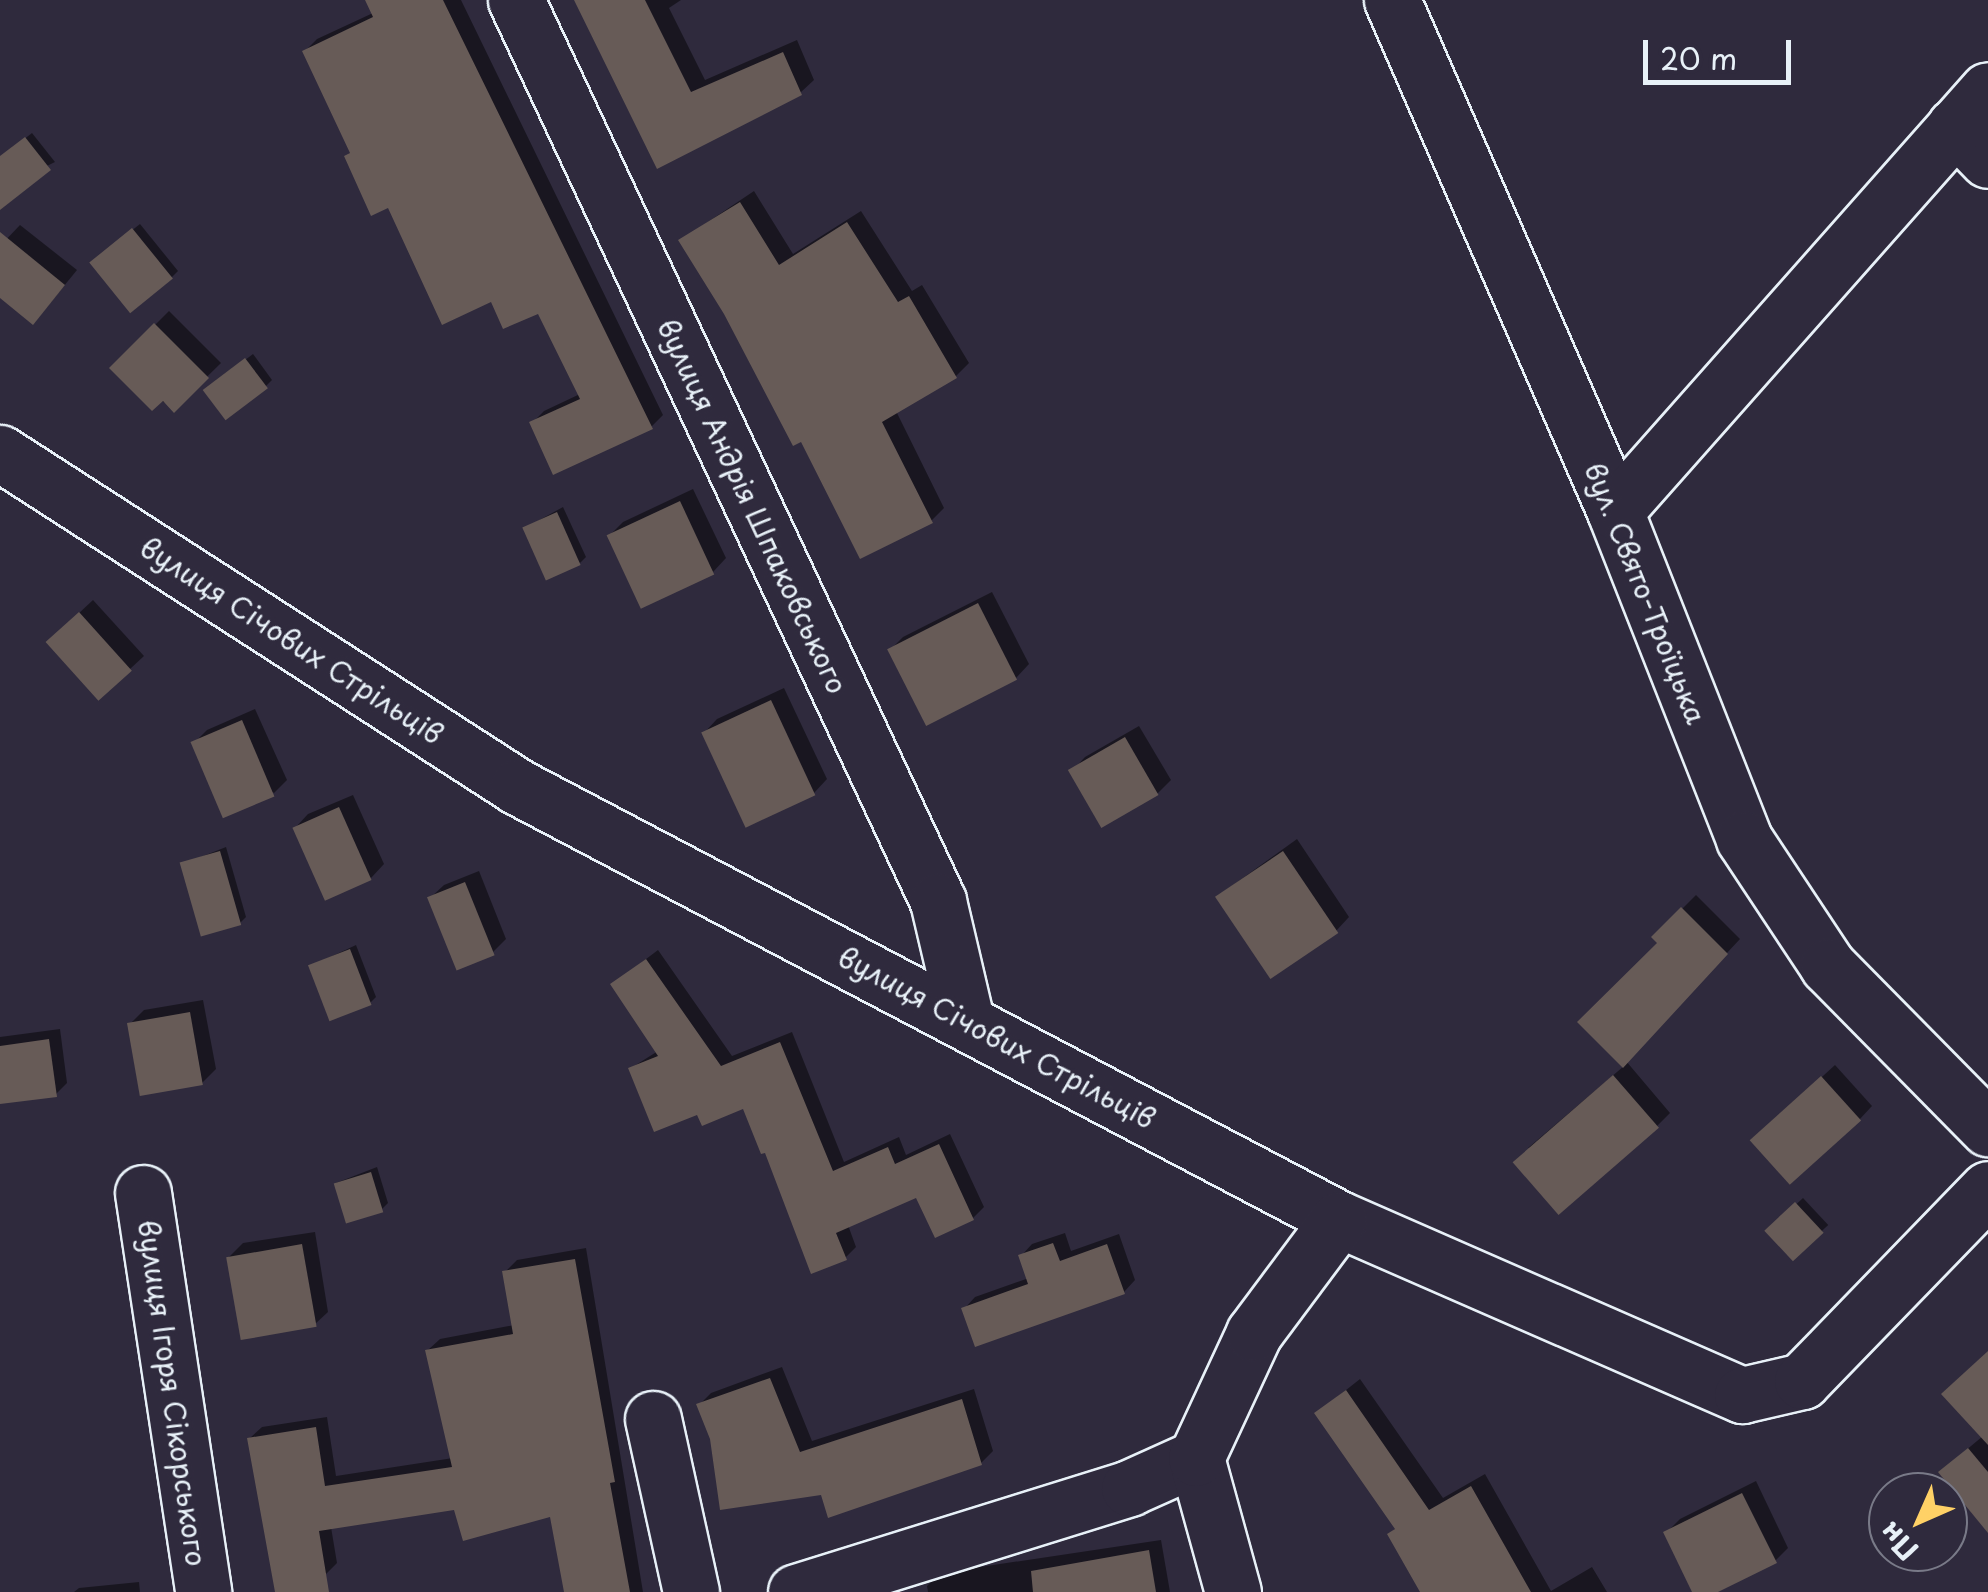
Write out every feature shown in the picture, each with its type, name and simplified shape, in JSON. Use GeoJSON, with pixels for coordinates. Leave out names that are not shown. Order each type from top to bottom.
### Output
{"type":"FeatureCollection","features":[{"type":"Feature","properties":{"kind":"street","name":"вулиця Андрія Шпаковського"},"geometry":{"type":"LineString","coordinates":[[516,0],[938,901],[966,1020]]}},
{"type":"Feature","properties":{"kind":"street","name":"вул. Свято-Троїцька"},"geometry":{"type":"LineString","coordinates":[[1392,0],[1615,511],[1744,839],[1828,966],[1988,1128]]}},
{"type":"Feature","properties":{"kind":"street"},"geometry":{"type":"LineString","coordinates":[[1615,511],[1977,125]]}},
{"type":"Feature","properties":{"kind":"street","name":"вулиця Січових Стрільців"},"geometry":{"type":"LineString","coordinates":[[0,454],[518,786],[1339,1219],[1742,1395],[1802,1381],[1988,1189]]}},
{"type":"Feature","properties":{"kind":"street","name":"вулиця Ігоря Сікорського"},"geometry":{"type":"LineString","coordinates":[[143,1193],[202,1592]]}},
{"type":"Feature","properties":{"kind":"street"},"geometry":{"type":"LineString","coordinates":[[1233,1592],[1196,1458],[1254,1333],[1339,1219]]}},
{"type":"Feature","properties":{"kind":"street"},"geometry":{"type":"LineString","coordinates":[[653,1419],[691,1592]]}},
{"type":"Feature","properties":{"kind":"street"},"geometry":{"type":"LineString","coordinates":[[796,1592],[1129,1488],[1196,1458]]}},
{"type":"Feature","properties":{"kind":"building"},"geometry":{"type":"Polygon","coordinates":[[[365,0],[443,0],[653,429],[553,475],[529,422],[580,399],[538,314],[503,329],[491,302],[442,325],[388,208],[371,216],[344,156],[350,153],[302,51],[373,17],[365,0]]]}},
{"type":"Feature","properties":{"kind":"building"},"geometry":{"type":"Polygon","coordinates":[[[574,0],[645,0],[691,92],[783,52],[802,95],[657,169],[574,0]]]}},
{"type":"Feature","properties":{"kind":"building"},"geometry":{"type":"Polygon","coordinates":[[[25,137],[51,170],[0,210],[0,156],[25,137]]]}},
{"type":"Feature","properties":{"kind":"building"},"geometry":{"type":"Polygon","coordinates":[[[740,202],[779,265],[847,222],[898,302],[909,296],[957,378],[882,422],[933,523],[860,559],[801,442],[793,446],[724,314],[678,240],[740,202]]]}},
{"type":"Feature","properties":{"kind":"building"},"geometry":{"type":"Polygon","coordinates":[[[132,228],[173,279],[130,313],[89,263],[132,228]]]}},
{"type":"Feature","properties":{"kind":"building"},"geometry":{"type":"Polygon","coordinates":[[[0,232],[65,285],[33,325],[0,298],[0,232]]]}},
{"type":"Feature","properties":{"kind":"building"},"geometry":{"type":"Polygon","coordinates":[[[154,323],[209,378],[174,413],[163,401],[152,411],[109,368],[154,323]]]}},
{"type":"Feature","properties":{"kind":"building"},"geometry":{"type":"Polygon","coordinates":[[[245,358],[268,388],[226,420],[203,390],[245,358]]]}},
{"type":"Feature","properties":{"kind":"building"},"geometry":{"type":"Polygon","coordinates":[[[680,501],[714,574],[641,609],[607,535],[680,501]]]}},
{"type":"Feature","properties":{"kind":"building"},"geometry":{"type":"Polygon","coordinates":[[[557,512],[581,565],[546,580],[522,527],[557,512]]]}},
{"type":"Feature","properties":{"kind":"building"},"geometry":{"type":"Polygon","coordinates":[[[978,603],[1017,680],[926,726],[887,649],[978,603]]]}},
{"type":"Feature","properties":{"kind":"building"},"geometry":{"type":"Polygon","coordinates":[[[79,612],[132,671],[98,701],[46,642],[79,612]]]}},
{"type":"Feature","properties":{"kind":"building"},"geometry":{"type":"Polygon","coordinates":[[[771,700],[815,795],[746,828],[701,733],[771,700]]]}},
{"type":"Feature","properties":{"kind":"building"},"geometry":{"type":"Polygon","coordinates":[[[242,720],[274,796],[223,818],[190,742],[242,720]]]}},
{"type":"Feature","properties":{"kind":"building"},"geometry":{"type":"Polygon","coordinates":[[[1125,737],[1158,795],[1101,828],[1068,770],[1125,737]]]}},
{"type":"Feature","properties":{"kind":"building"},"geometry":{"type":"Polygon","coordinates":[[[339,807],[372,880],[325,901],[292,828],[339,807]]]}},
{"type":"Feature","properties":{"kind":"building"},"geometry":{"type":"Polygon","coordinates":[[[220,851],[241,925],[201,937],[180,863],[220,851]]]}},
{"type":"Feature","properties":{"kind":"building"},"geometry":{"type":"Polygon","coordinates":[[[1283,851],[1338,933],[1270,979],[1215,897],[1283,851]]]}},
{"type":"Feature","properties":{"kind":"building"},"geometry":{"type":"Polygon","coordinates":[[[465,882],[495,955],[457,971],[427,897],[465,882]]]}},
{"type":"Feature","properties":{"kind":"building"},"geometry":{"type":"Polygon","coordinates":[[[1681,907],[1728,954],[1623,1068],[1577,1022],[1657,943],[1651,937],[1681,907]]]}},
{"type":"Feature","properties":{"kind":"building"},"geometry":{"type":"Polygon","coordinates":[[[350,949],[372,1005],[329,1021],[308,965],[350,949]]]}},
{"type":"Feature","properties":{"kind":"building"},"geometry":{"type":"Polygon","coordinates":[[[646,959],[721,1066],[780,1042],[833,1171],[888,1147],[895,1164],[939,1144],[974,1220],[935,1238],[916,1198],[836,1233],[847,1260],[811,1274],[765,1153],[761,1154],[743,1109],[702,1126],[697,1115],[654,1132],[628,1068],[658,1056],[610,984],[646,959]]]}},
{"type":"Feature","properties":{"kind":"building"},"geometry":{"type":"Polygon","coordinates":[[[190,1012],[203,1085],[140,1096],[127,1023],[190,1012]]]}},
{"type":"Feature","properties":{"kind":"building"},"geometry":{"type":"Polygon","coordinates":[[[49,1039],[57,1097],[0,1104],[0,1046],[49,1039]]]}},
{"type":"Feature","properties":{"kind":"building"},"geometry":{"type":"Polygon","coordinates":[[[1613,1075],[1659,1128],[1559,1215],[1513,1162],[1613,1075]]]}},
{"type":"Feature","properties":{"kind":"building"},"geometry":{"type":"Polygon","coordinates":[[[1821,1076],[1861,1121],[1790,1185],[1750,1140],[1821,1076]]]}},
{"type":"Feature","properties":{"kind":"building"},"geometry":{"type":"Polygon","coordinates":[[[371,1172],[383,1212],[346,1224],[334,1183],[371,1172]]]}},
{"type":"Feature","properties":{"kind":"building"},"geometry":{"type":"Polygon","coordinates":[[[1795,1202],[1824,1233],[1793,1261],[1764,1231],[1795,1202]]]}},
{"type":"Feature","properties":{"kind":"building"},"geometry":{"type":"Polygon","coordinates":[[[1053,1243],[1060,1261],[1107,1244],[1125,1294],[975,1347],[961,1308],[1028,1284],[1018,1255],[1053,1243]]]}},
{"type":"Feature","properties":{"kind":"building"},"geometry":{"type":"Polygon","coordinates":[[[302,1244],[317,1327],[241,1340],[226,1257],[302,1244]]]}},
{"type":"Feature","properties":{"kind":"building"},"geometry":{"type":"Polygon","coordinates":[[[575,1259],[615,1482],[610,1483],[630,1592],[564,1592],[550,1517],[463,1541],[454,1510],[319,1531],[329,1592],[275,1592],[247,1438],[316,1427],[325,1486],[452,1467],[425,1350],[513,1334],[502,1271],[575,1259]]]}},
{"type":"Feature","properties":{"kind":"building"},"geometry":{"type":"Polygon","coordinates":[[[1988,1351],[1988,1445],[1941,1394],[1988,1351]]]}},
{"type":"Feature","properties":{"kind":"building"},"geometry":{"type":"Polygon","coordinates":[[[770,1378],[800,1452],[962,1399],[982,1465],[828,1518],[821,1495],[720,1510],[710,1439],[696,1404],[770,1378]]]}},
{"type":"Feature","properties":{"kind":"building"},"geometry":{"type":"Polygon","coordinates":[[[1346,1390],[1429,1510],[1471,1486],[1531,1592],[1420,1592],[1387,1534],[1395,1529],[1314,1413],[1346,1390]]]}},
{"type":"Feature","properties":{"kind":"building"},"geometry":{"type":"Polygon","coordinates":[[[1968,1448],[1988,1472],[1988,1533],[1968,1509],[1968,1472],[1938,1472],[1968,1448]]]}},
{"type":"Feature","properties":{"kind":"building"},"geometry":{"type":"Polygon","coordinates":[[[1742,1493],[1777,1563],[1718,1592],[1692,1592],[1663,1532],[1742,1493]]]}},
{"type":"Feature","properties":{"kind":"building"},"geometry":{"type":"Polygon","coordinates":[[[1149,1550],[1156,1592],[1033,1592],[1031,1571],[1149,1550]]]}}]}
